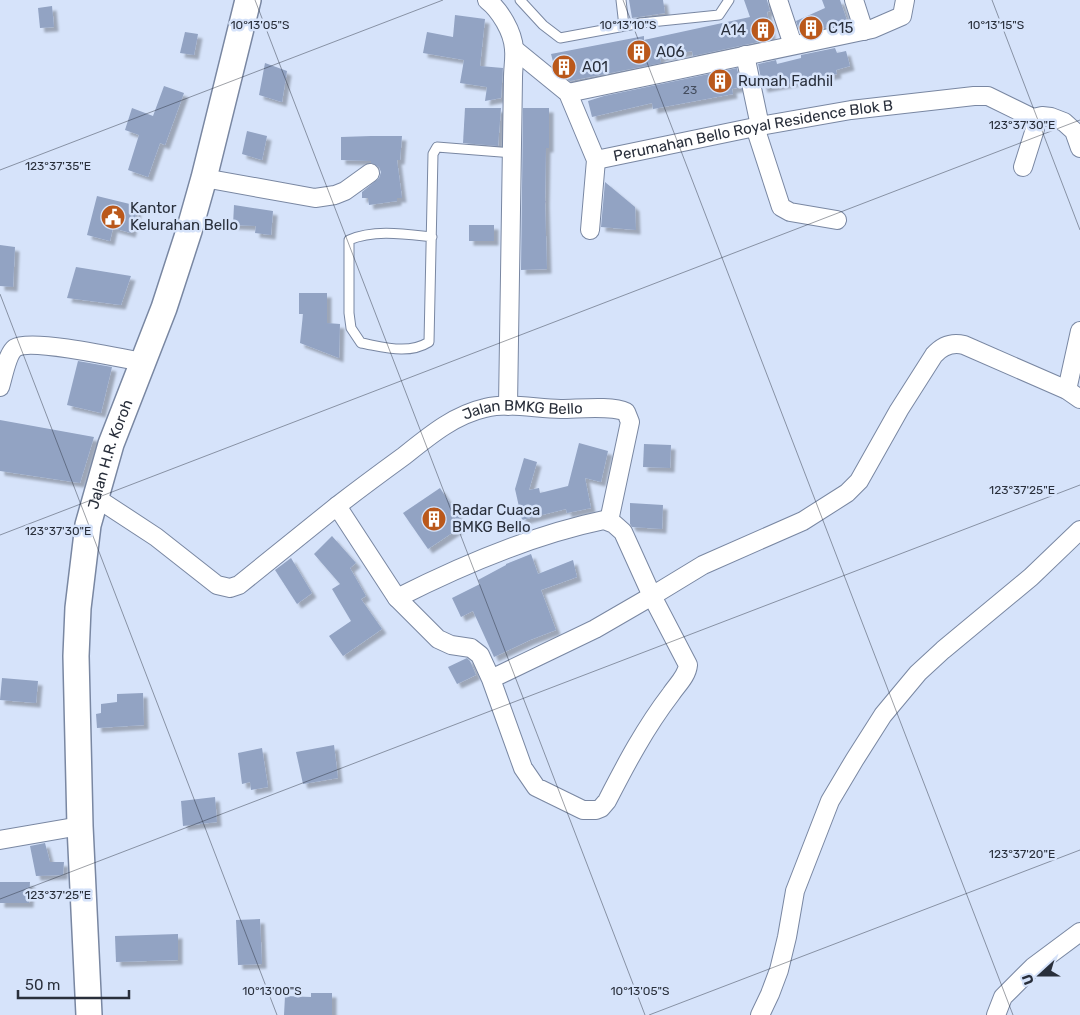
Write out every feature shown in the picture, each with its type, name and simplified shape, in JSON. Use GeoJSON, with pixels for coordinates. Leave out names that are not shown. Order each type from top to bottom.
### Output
{"type":"FeatureCollection","features":[{"type":"Feature","properties":{"kind":"main road","name":"Jalan H.R. Koroh"},"geometry":{"type":"LineString","coordinates":[[90,1015],[80,826],[76,656],[78,608],[88,525],[111,444],[164,308],[189,232],[248,0]]}},
{"type":"Feature","properties":{"kind":"street"},"geometry":{"type":"LineString","coordinates":[[778,0],[793,46]]}},
{"type":"Feature","properties":{"kind":"street"},"geometry":{"type":"LineString","coordinates":[[854,0],[864,31]]}},
{"type":"Feature","properties":{"kind":"street"},"geometry":{"type":"LineString","coordinates":[[568,93],[864,31],[902,16],[905,0]]}},
{"type":"Feature","properties":{"kind":"street"},"geometry":{"type":"LineString","coordinates":[[490,1],[507,26],[514,49],[508,406]]}},
{"type":"Feature","properties":{"kind":"street"},"geometry":{"type":"LineString","coordinates":[[514,49],[568,93],[596,160],[590,230]]}},
{"type":"Feature","properties":{"kind":"street"},"geometry":{"type":"LineString","coordinates":[[745,55],[757,126],[781,207],[790,212],[837,220]]}},
{"type":"Feature","properties":{"kind":"street","name":"Perumahan Bello Royal Residence Blok B"},"geometry":{"type":"LineString","coordinates":[[596,160],[757,126],[910,102],[988,96],[1033,118]]}},
{"type":"Feature","properties":{"kind":"street"},"geometry":{"type":"LineString","coordinates":[[1023,167],[1035,129],[1033,118],[1051,117],[1064,122],[1074,131],[1080,148]]}},
{"type":"Feature","properties":{"kind":"street"},"geometry":{"type":"LineString","coordinates":[[204,178],[314,198],[335,195],[345,191],[370,173]]}},
{"type":"Feature","properties":{"kind":"street"},"geometry":{"type":"LineString","coordinates":[[490,679],[595,629],[703,565],[802,521],[847,493],[859,481],[899,410],[934,355],[943,347],[958,344],[964,345],[1073,394],[1080,331]]}},
{"type":"Feature","properties":{"kind":"street"},"geometry":{"type":"LineString","coordinates":[[0,387],[5,357],[17,347],[34,345],[70,349],[142,362]]}},
{"type":"Feature","properties":{"kind":"street","name":"Jalan BMKG Bello"},"geometry":{"type":"LineString","coordinates":[[95,497],[156,537],[217,585],[230,588],[239,585],[337,506],[458,416],[487,407],[508,406],[556,409],[610,409],[626,412],[630,422],[609,521]]}},
{"type":"Feature","properties":{"kind":"street"},"geometry":{"type":"LineString","coordinates":[[337,506],[397,598],[438,639],[451,645],[471,648],[480,655],[523,768],[531,782],[541,790],[583,810],[596,810],[607,801],[634,748],[688,668],[685,656],[652,596],[623,532],[609,521],[595,522],[536,538],[464,567],[397,598]]}},
{"type":"Feature","properties":{"kind":"street"},"geometry":{"type":"LineString","coordinates":[[760,1015],[779,970],[795,891],[830,802],[855,758],[883,715],[903,689],[936,656],[1031,577],[1080,530]]}},
{"type":"Feature","properties":{"kind":"street"},"geometry":{"type":"LineString","coordinates":[[0,840],[80,826]]}},
{"type":"Feature","properties":{"kind":"street"},"geometry":{"type":"LineString","coordinates":[[996,1015],[1003,997],[1033,967],[1080,932]]}},
{"type":"Feature","properties":{"kind":"lane"},"geometry":{"type":"LineString","coordinates":[[520,0],[544,26],[560,38],[641,23],[719,15],[730,0]]}},
{"type":"Feature","properties":{"kind":"lane"},"geometry":{"type":"LineString","coordinates":[[621,0],[624,26]]}},
{"type":"Feature","properties":{"kind":"lane"},"geometry":{"type":"LineString","coordinates":[[432,237],[397,233],[359,236],[349,240],[349,312],[352,328],[361,343],[404,350],[420,348],[429,342],[432,237],[433,154],[437,147],[512,153]]}},
{"type":"Feature","properties":{"kind":"building"},"geometry":{"type":"Polygon","coordinates":[[[629,0],[663,0],[665,13],[632,18],[629,0]]]}},
{"type":"Feature","properties":{"kind":"building"},"geometry":{"type":"Polygon","coordinates":[[[744,0],[767,0],[770,11],[767,12],[772,39],[693,56],[692,51],[660,57],[661,63],[570,81],[555,69],[551,54],[644,36],[644,40],[750,17],[744,0]]]}},
{"type":"Feature","properties":{"kind":"building"},"geometry":{"type":"Polygon","coordinates":[[[822,0],[840,0],[848,23],[800,33],[796,21],[825,8],[822,0]]]}},
{"type":"Feature","properties":{"kind":"building"},"geometry":{"type":"Polygon","coordinates":[[[52,6],[54,27],[40,28],[38,8],[52,6]]]}},
{"type":"Feature","properties":{"kind":"building"},"geometry":{"type":"Polygon","coordinates":[[[455,15],[485,19],[480,66],[503,68],[501,98],[485,101],[487,87],[460,83],[464,60],[423,53],[427,32],[453,37],[455,15]]]}},
{"type":"Feature","properties":{"kind":"building"},"geometry":{"type":"Polygon","coordinates":[[[185,32],[198,34],[194,55],[180,53],[185,32]]]}},
{"type":"Feature","properties":{"kind":"building"},"geometry":{"type":"Polygon","coordinates":[[[835,48],[837,53],[846,51],[850,66],[836,70],[837,74],[763,88],[758,64],[776,60],[777,64],[801,58],[801,55],[835,48]]]}},
{"type":"Feature","properties":{"kind":"building"},"geometry":{"type":"Polygon","coordinates":[[[265,63],[287,71],[282,102],[259,95],[265,63]]]}},
{"type":"Feature","properties":{"kind":"building"},"geometry":{"type":"Polygon","coordinates":[[[737,68],[741,87],[732,89],[733,94],[653,109],[652,103],[592,117],[588,101],[737,68]]]}},
{"type":"Feature","properties":{"kind":"building"},"geometry":{"type":"Polygon","coordinates":[[[164,86],[184,93],[165,145],[160,143],[148,177],[128,170],[139,135],[125,130],[132,108],[153,116],[164,86]]]}},
{"type":"Feature","properties":{"kind":"building"},"geometry":{"type":"Polygon","coordinates":[[[465,108],[501,108],[498,146],[463,143],[465,108]]]}},
{"type":"Feature","properties":{"kind":"building"},"geometry":{"type":"Polygon","coordinates":[[[523,108],[549,108],[549,148],[546,148],[545,202],[547,269],[521,270],[523,108]]]}},
{"type":"Feature","properties":{"kind":"building"},"geometry":{"type":"Polygon","coordinates":[[[247,131],[267,136],[262,160],[242,154],[247,131]]]}},
{"type":"Feature","properties":{"kind":"building"},"geometry":{"type":"Polygon","coordinates":[[[402,136],[400,160],[397,160],[402,198],[397,198],[397,201],[369,205],[368,198],[362,198],[362,192],[379,178],[381,172],[379,167],[371,163],[371,161],[341,160],[341,137],[402,136]]]}},
{"type":"Feature","properties":{"kind":"building"},"geometry":{"type":"Polygon","coordinates":[[[605,182],[635,207],[636,230],[601,227],[605,182]]]}},
{"type":"Feature","properties":{"kind":"building","name":"Kantor Kelurahan Bello"},"geometry":{"type":"Polygon","coordinates":[[[97,196],[138,206],[131,233],[113,228],[110,241],[87,235],[97,196]]]}},
{"type":"Feature","properties":{"kind":"building"},"geometry":{"type":"Polygon","coordinates":[[[234,205],[273,211],[271,235],[255,233],[256,226],[233,225],[234,205]]]}},
{"type":"Feature","properties":{"kind":"building"},"geometry":{"type":"Polygon","coordinates":[[[469,225],[494,225],[494,241],[469,241],[469,225]]]}},
{"type":"Feature","properties":{"kind":"building"},"geometry":{"type":"Polygon","coordinates":[[[0,245],[15,247],[13,287],[0,286],[0,245]]]}},
{"type":"Feature","properties":{"kind":"building"},"geometry":{"type":"Polygon","coordinates":[[[76,267],[131,276],[121,305],[67,298],[76,267]]]}},
{"type":"Feature","properties":{"kind":"building"},"geometry":{"type":"Polygon","coordinates":[[[299,293],[327,293],[327,323],[340,324],[339,358],[300,343],[303,314],[299,314],[299,293]]]}},
{"type":"Feature","properties":{"kind":"building"},"geometry":{"type":"Polygon","coordinates":[[[78,361],[112,367],[101,413],[67,405],[78,361]]]}},
{"type":"Feature","properties":{"kind":"building"},"geometry":{"type":"Polygon","coordinates":[[[0,420],[94,437],[80,483],[0,471],[0,420]]]}},
{"type":"Feature","properties":{"kind":"building"},"geometry":{"type":"Polygon","coordinates":[[[579,443],[608,451],[601,482],[585,478],[591,508],[567,513],[566,509],[522,520],[515,489],[524,458],[537,462],[529,490],[539,488],[540,493],[568,486],[579,443]]]}},
{"type":"Feature","properties":{"kind":"building"},"geometry":{"type":"Polygon","coordinates":[[[644,444],[671,445],[670,468],[643,467],[644,444]]]}},
{"type":"Feature","properties":{"kind":"building","name":"Radar Cuaca BMKG Bello"},"geometry":{"type":"Polygon","coordinates":[[[440,488],[464,525],[428,549],[403,513],[440,488]]]}},
{"type":"Feature","properties":{"kind":"building"},"geometry":{"type":"Polygon","coordinates":[[[630,503],[663,505],[662,529],[632,527],[630,524],[630,503]]]}},
{"type":"Feature","properties":{"kind":"building"},"geometry":{"type":"Polygon","coordinates":[[[332,536],[356,563],[350,568],[366,596],[361,599],[382,629],[343,656],[329,636],[351,621],[332,589],[340,584],[314,554],[332,536]]]}},
{"type":"Feature","properties":{"kind":"building"},"geometry":{"type":"Polygon","coordinates":[[[531,554],[538,574],[573,560],[577,577],[541,590],[556,630],[494,657],[473,611],[461,617],[452,598],[480,584],[478,580],[506,564],[531,554]]]}},
{"type":"Feature","properties":{"kind":"building"},"geometry":{"type":"Polygon","coordinates":[[[291,558],[312,593],[297,604],[275,570],[291,558]]]}},
{"type":"Feature","properties":{"kind":"building"},"geometry":{"type":"Polygon","coordinates":[[[467,658],[476,675],[457,684],[448,667],[467,658]]]}},
{"type":"Feature","properties":{"kind":"building"},"geometry":{"type":"Polygon","coordinates":[[[2,678],[38,681],[36,703],[0,700],[2,678]]]}},
{"type":"Feature","properties":{"kind":"building"},"geometry":{"type":"Polygon","coordinates":[[[143,693],[144,725],[97,728],[96,714],[101,713],[101,704],[117,702],[117,694],[143,693]]]}},
{"type":"Feature","properties":{"kind":"building"},"geometry":{"type":"Polygon","coordinates":[[[334,745],[338,778],[303,784],[296,752],[334,745]]]}},
{"type":"Feature","properties":{"kind":"building"},"geometry":{"type":"Polygon","coordinates":[[[262,748],[268,787],[251,790],[250,782],[242,784],[238,753],[262,748]]]}},
{"type":"Feature","properties":{"kind":"building"},"geometry":{"type":"Polygon","coordinates":[[[215,797],[217,822],[183,826],[181,801],[215,797]]]}},
{"type":"Feature","properties":{"kind":"building"},"geometry":{"type":"Polygon","coordinates":[[[45,843],[50,862],[64,862],[63,875],[36,876],[30,846],[45,843]]]}},
{"type":"Feature","properties":{"kind":"building"},"geometry":{"type":"Polygon","coordinates":[[[0,882],[30,882],[29,903],[0,903],[0,882]]]}},
{"type":"Feature","properties":{"kind":"building"},"geometry":{"type":"Polygon","coordinates":[[[260,919],[262,964],[238,965],[236,920],[260,919]]]}},
{"type":"Feature","properties":{"kind":"building"},"geometry":{"type":"Polygon","coordinates":[[[178,934],[178,960],[116,962],[115,936],[178,934]]]}},
{"type":"Feature","properties":{"kind":"building"},"geometry":{"type":"Polygon","coordinates":[[[311,993],[332,993],[332,1015],[284,1015],[285,996],[311,997],[311,993]]]}},
{"type":"Feature","properties":{"kind":"place","name":"C15"},"geometry":{"type":"Point","coordinates":[811,28]}},
{"type":"Feature","properties":{"kind":"place","name":"A14"},"geometry":{"type":"Point","coordinates":[763,30]}},
{"type":"Feature","properties":{"kind":"place","name":"A06"},"geometry":{"type":"Point","coordinates":[639,52]}},
{"type":"Feature","properties":{"kind":"place","name":"A01"},"geometry":{"type":"Point","coordinates":[564,67]}},
{"type":"Feature","properties":{"kind":"place","name":"Rumah Fadhil"},"geometry":{"type":"Point","coordinates":[720,81]}},
{"type":"Feature","properties":{"kind":"place","name":"Kantor Kelurahan Bello"},"geometry":{"type":"Point","coordinates":[113,217]}},
{"type":"Feature","properties":{"kind":"place","name":"Radar Cuaca BMKG Bello"},"geometry":{"type":"Point","coordinates":[434,519]}}]}
